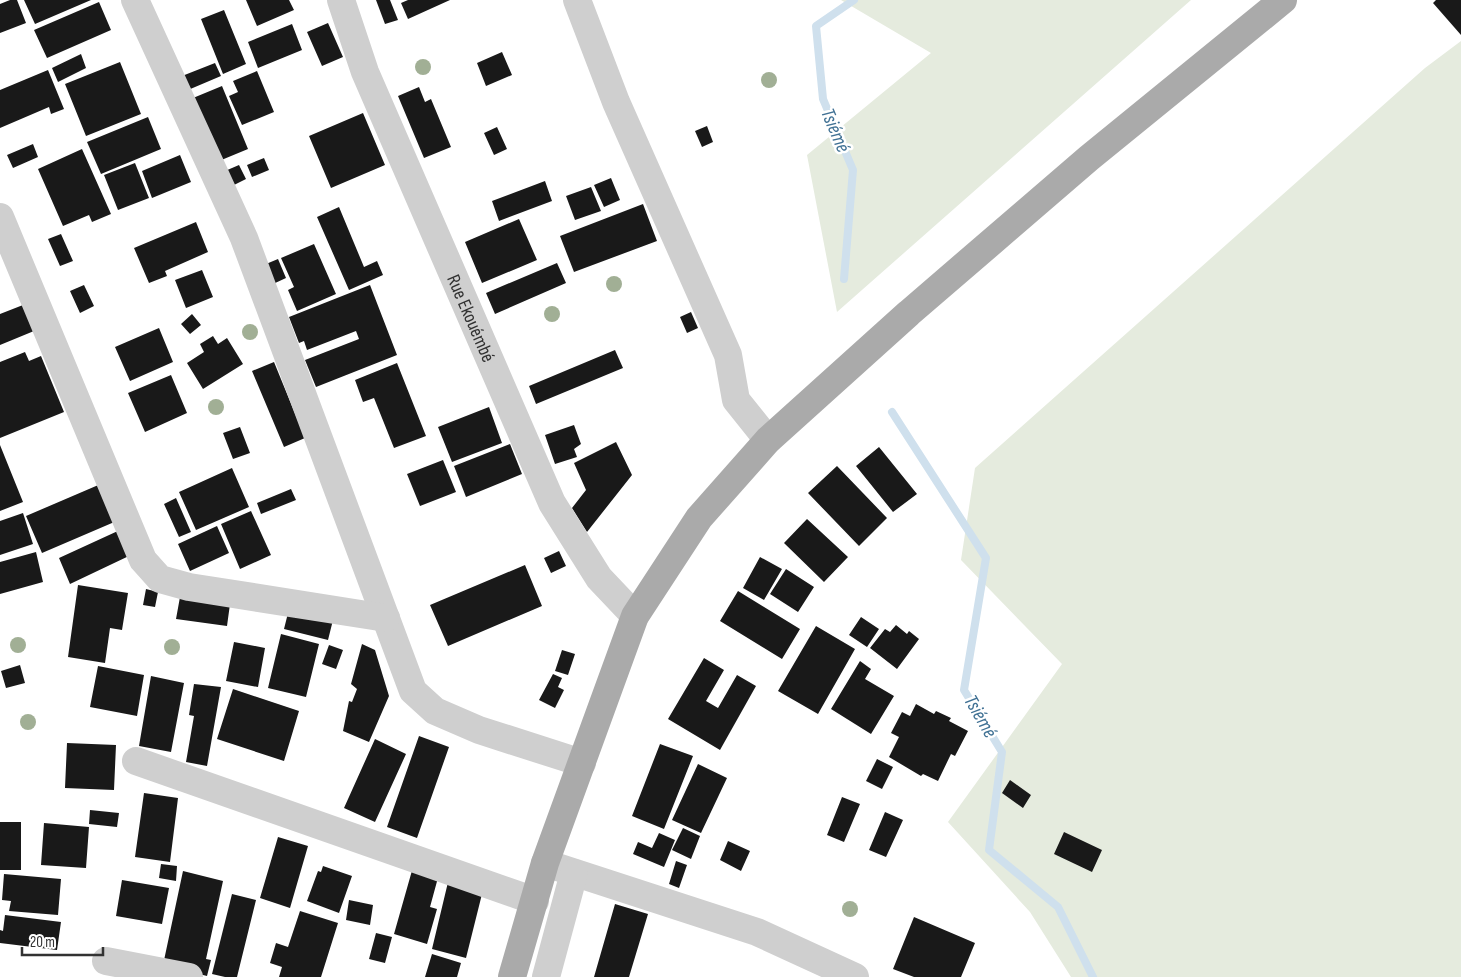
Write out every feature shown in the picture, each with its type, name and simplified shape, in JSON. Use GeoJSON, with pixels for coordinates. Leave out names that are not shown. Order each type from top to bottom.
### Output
{"type":"FeatureCollection","features":[{"type":"Feature","properties":{"kind":"main road"},"geometry":{"type":"LineString","coordinates":[[512,977],[545,864],[636,616],[698,518],[768,440],[909,313],[1089,158],[1283,0]]}},
{"type":"Feature","properties":{"kind":"street"},"geometry":{"type":"LineString","coordinates":[[136,0],[244,238],[413,691],[435,711],[479,730],[582,763]]}},
{"type":"Feature","properties":{"kind":"street","name":"Rue Ekouémbé"},"geometry":{"type":"LineString","coordinates":[[341,0],[364,72],[552,503],[599,578],[636,616]]}},
{"type":"Feature","properties":{"kind":"street"},"geometry":{"type":"LineString","coordinates":[[577,0],[616,102],[728,355],[736,400],[768,440]]}},
{"type":"Feature","properties":{"kind":"street"},"geometry":{"type":"LineString","coordinates":[[0,218],[143,560],[160,579],[189,587],[386,618]]}},
{"type":"Feature","properties":{"kind":"street"},"geometry":{"type":"LineString","coordinates":[[136,761],[535,901]]}},
{"type":"Feature","properties":{"kind":"street"},"geometry":{"type":"LineString","coordinates":[[545,864],[757,932],[855,977]]}},
{"type":"Feature","properties":{"kind":"street"},"geometry":{"type":"LineString","coordinates":[[546,977],[574,873]]}},
{"type":"Feature","properties":{"kind":"street"},"geometry":{"type":"LineString","coordinates":[[106,961],[189,977]]}},
{"type":"Feature","properties":{"kind":"shaded area"},"geometry":{"type":"Polygon","coordinates":[[[841,0],[1191,0],[837,312],[807,155],[931,53],[841,0]]]}},
{"type":"Feature","properties":{"kind":"shaded area"},"geometry":{"type":"Polygon","coordinates":[[[1461,41],[1461,977],[1071,977],[1030,912],[948,822],[1062,664],[961,560],[975,468],[1425,68],[1461,41]]]}},
{"type":"Feature","properties":{"kind":"building"},"geometry":{"type":"Polygon","coordinates":[[[10,0],[17,0],[26,23],[0,33],[0,4],[10,0]]]}},
{"type":"Feature","properties":{"kind":"building"},"geometry":{"type":"Polygon","coordinates":[[[24,0],[91,0],[35,24],[24,0]]]}},
{"type":"Feature","properties":{"kind":"building"},"geometry":{"type":"Polygon","coordinates":[[[246,0],[289,0],[294,10],[257,26],[246,0]]]}},
{"type":"Feature","properties":{"kind":"building"},"geometry":{"type":"Polygon","coordinates":[[[376,0],[390,0],[398,20],[385,24],[376,0]]]}},
{"type":"Feature","properties":{"kind":"building"},"geometry":{"type":"Polygon","coordinates":[[[408,0],[450,0],[408,19],[401,3],[408,0]]]}},
{"type":"Feature","properties":{"kind":"building"},"geometry":{"type":"Polygon","coordinates":[[[1436,0],[1461,0],[1461,35],[1433,3],[1436,0]]]}},
{"type":"Feature","properties":{"kind":"building"},"geometry":{"type":"Polygon","coordinates":[[[99,2],[111,30],[47,58],[34,30],[99,2]]]}},
{"type":"Feature","properties":{"kind":"building"},"geometry":{"type":"Polygon","coordinates":[[[224,10],[246,64],[223,74],[201,19],[224,10]]]}},
{"type":"Feature","properties":{"kind":"building"},"geometry":{"type":"Polygon","coordinates":[[[328,23],[343,57],[322,66],[307,32],[328,23]]]}},
{"type":"Feature","properties":{"kind":"building"},"geometry":{"type":"Polygon","coordinates":[[[292,24],[302,50],[258,68],[248,42],[292,24]]]}},
{"type":"Feature","properties":{"kind":"building"},"geometry":{"type":"Polygon","coordinates":[[[502,52],[512,75],[486,86],[477,63],[502,52]]]}},
{"type":"Feature","properties":{"kind":"building"},"geometry":{"type":"Polygon","coordinates":[[[81,54],[86,68],[58,82],[52,68],[81,54]]]}},
{"type":"Feature","properties":{"kind":"building"},"geometry":{"type":"Polygon","coordinates":[[[120,62],[141,114],[86,136],[65,84],[120,62]]]}},
{"type":"Feature","properties":{"kind":"building"},"geometry":{"type":"Polygon","coordinates":[[[215,63],[221,76],[188,90],[182,76],[215,63]]]}},
{"type":"Feature","properties":{"kind":"building"},"geometry":{"type":"Polygon","coordinates":[[[48,70],[64,109],[51,114],[49,107],[0,128],[0,90],[48,70]]]}},
{"type":"Feature","properties":{"kind":"building"},"geometry":{"type":"Polygon","coordinates":[[[257,71],[274,112],[242,125],[229,96],[238,92],[233,81],[257,71]]]}},
{"type":"Feature","properties":{"kind":"building"},"geometry":{"type":"Polygon","coordinates":[[[222,86],[248,149],[219,161],[193,98],[222,86]]]}},
{"type":"Feature","properties":{"kind":"building"},"geometry":{"type":"Polygon","coordinates":[[[419,87],[425,102],[431,99],[451,147],[424,158],[398,96],[419,87]]]}},
{"type":"Feature","properties":{"kind":"building"},"geometry":{"type":"Polygon","coordinates":[[[363,113],[385,165],[331,188],[309,136],[363,113]]]}},
{"type":"Feature","properties":{"kind":"building"},"geometry":{"type":"Polygon","coordinates":[[[148,117],[161,149],[101,174],[87,142],[148,117]]]}},
{"type":"Feature","properties":{"kind":"building"},"geometry":{"type":"Polygon","coordinates":[[[707,126],[713,142],[702,147],[695,131],[707,126]]]}},
{"type":"Feature","properties":{"kind":"building"},"geometry":{"type":"Polygon","coordinates":[[[497,127],[507,149],[494,155],[484,133],[497,127]]]}},
{"type":"Feature","properties":{"kind":"building"},"geometry":{"type":"Polygon","coordinates":[[[33,144],[38,157],[13,168],[7,155],[33,144]]]}},
{"type":"Feature","properties":{"kind":"building"},"geometry":{"type":"Polygon","coordinates":[[[82,149],[111,214],[92,222],[89,215],[63,226],[38,169],[82,149]]]}},
{"type":"Feature","properties":{"kind":"building"},"geometry":{"type":"Polygon","coordinates":[[[180,155],[191,182],[152,198],[142,171],[180,155]]]}},
{"type":"Feature","properties":{"kind":"building"},"geometry":{"type":"Polygon","coordinates":[[[264,158],[269,170],[252,177],[247,165],[264,158]]]}},
{"type":"Feature","properties":{"kind":"building"},"geometry":{"type":"Polygon","coordinates":[[[135,163],[149,198],[118,210],[104,175],[135,163]]]}},
{"type":"Feature","properties":{"kind":"building"},"geometry":{"type":"Polygon","coordinates":[[[239,165],[246,179],[232,186],[225,171],[239,165]]]}},
{"type":"Feature","properties":{"kind":"building"},"geometry":{"type":"Polygon","coordinates":[[[611,178],[620,200],[604,207],[594,185],[611,178]]]}},
{"type":"Feature","properties":{"kind":"building"},"geometry":{"type":"Polygon","coordinates":[[[545,181],[552,201],[499,221],[492,201],[545,181]]]}},
{"type":"Feature","properties":{"kind":"building"},"geometry":{"type":"Polygon","coordinates":[[[591,187],[601,211],[575,220],[566,196],[591,187]]]}},
{"type":"Feature","properties":{"kind":"building"},"geometry":{"type":"Polygon","coordinates":[[[643,204],[657,241],[574,272],[560,236],[643,204]]]}},
{"type":"Feature","properties":{"kind":"building"},"geometry":{"type":"Polygon","coordinates":[[[339,207],[364,267],[377,261],[383,275],[349,290],[317,217],[339,207]]]}},
{"type":"Feature","properties":{"kind":"building"},"geometry":{"type":"Polygon","coordinates":[[[519,219],[537,260],[482,283],[465,242],[519,219]]]}},
{"type":"Feature","properties":{"kind":"building"},"geometry":{"type":"Polygon","coordinates":[[[196,222],[208,252],[165,271],[167,276],[149,283],[134,248],[196,222]]]}},
{"type":"Feature","properties":{"kind":"building"},"geometry":{"type":"Polygon","coordinates":[[[61,234],[73,261],[60,266],[48,239],[61,234]]]}},
{"type":"Feature","properties":{"kind":"building"},"geometry":{"type":"Polygon","coordinates":[[[314,244],[336,294],[297,311],[288,290],[294,287],[281,258],[314,244]]]}},
{"type":"Feature","properties":{"kind":"building"},"geometry":{"type":"Polygon","coordinates":[[[278,259],[286,278],[273,284],[266,264],[278,259]]]}},
{"type":"Feature","properties":{"kind":"building"},"geometry":{"type":"Polygon","coordinates":[[[557,263],[566,283],[495,314],[486,293],[557,263]]]}},
{"type":"Feature","properties":{"kind":"building"},"geometry":{"type":"Polygon","coordinates":[[[202,270],[213,297],[186,308],[175,280],[202,270]]]}},
{"type":"Feature","properties":{"kind":"building"},"geometry":{"type":"Polygon","coordinates":[[[84,285],[94,306],[80,313],[70,291],[84,285]]]}},
{"type":"Feature","properties":{"kind":"building"},"geometry":{"type":"Polygon","coordinates":[[[370,285],[397,355],[316,387],[305,360],[359,339],[356,331],[307,350],[304,341],[299,343],[289,317],[370,285]]]}},
{"type":"Feature","properties":{"kind":"building"},"geometry":{"type":"Polygon","coordinates":[[[23,305],[34,331],[0,345],[0,314],[23,305]]]}},
{"type":"Feature","properties":{"kind":"building"},"geometry":{"type":"Polygon","coordinates":[[[691,312],[698,328],[687,333],[680,317],[691,312]]]}},
{"type":"Feature","properties":{"kind":"building"},"geometry":{"type":"Polygon","coordinates":[[[192,314],[201,325],[190,334],[181,324],[192,314]]]}},
{"type":"Feature","properties":{"kind":"building"},"geometry":{"type":"Polygon","coordinates":[[[159,328],[173,362],[130,381],[115,347],[159,328]]]}},
{"type":"Feature","properties":{"kind":"building"},"geometry":{"type":"Polygon","coordinates":[[[213,336],[218,344],[227,338],[243,364],[203,389],[187,363],[204,352],[200,344],[213,336]]]}},
{"type":"Feature","properties":{"kind":"building"},"geometry":{"type":"Polygon","coordinates":[[[615,350],[623,368],[536,404],[529,386],[615,350]]]}},
{"type":"Feature","properties":{"kind":"building"},"geometry":{"type":"Polygon","coordinates":[[[25,352],[29,361],[41,356],[64,412],[0,438],[0,362],[25,352]]]}},
{"type":"Feature","properties":{"kind":"building"},"geometry":{"type":"Polygon","coordinates":[[[274,362],[305,438],[284,447],[252,371],[274,362]]]}},
{"type":"Feature","properties":{"kind":"building"},"geometry":{"type":"Polygon","coordinates":[[[397,363],[426,436],[394,448],[374,398],[363,402],[355,380],[397,363]]]}},
{"type":"Feature","properties":{"kind":"building"},"geometry":{"type":"Polygon","coordinates":[[[171,375],[187,413],[145,432],[128,393],[171,375]]]}},
{"type":"Feature","properties":{"kind":"building"},"geometry":{"type":"Polygon","coordinates":[[[489,407],[502,443],[452,462],[438,427],[489,407]]]}},
{"type":"Feature","properties":{"kind":"building"},"geometry":{"type":"Polygon","coordinates":[[[574,425],[581,444],[574,449],[577,457],[555,464],[545,435],[574,425]]]}},
{"type":"Feature","properties":{"kind":"building"},"geometry":{"type":"Polygon","coordinates":[[[240,427],[250,453],[233,459],[223,433],[240,427]]]}},
{"type":"Feature","properties":{"kind":"building"},"geometry":{"type":"Polygon","coordinates":[[[616,442],[632,475],[587,532],[572,508],[586,490],[574,463],[616,442]]]}},
{"type":"Feature","properties":{"kind":"building"},"geometry":{"type":"Polygon","coordinates":[[[510,444],[522,474],[466,497],[454,466],[510,444]]]}},
{"type":"Feature","properties":{"kind":"building"},"geometry":{"type":"Polygon","coordinates":[[[0,445],[23,502],[0,511],[0,445]]]}},
{"type":"Feature","properties":{"kind":"building"},"geometry":{"type":"Polygon","coordinates":[[[879,447],[917,494],[893,512],[856,466],[879,447]]]}},
{"type":"Feature","properties":{"kind":"building"},"geometry":{"type":"Polygon","coordinates":[[[443,460],[456,492],[420,506],[407,474],[443,460]]]}},
{"type":"Feature","properties":{"kind":"building"},"geometry":{"type":"Polygon","coordinates":[[[837,466],[887,518],[859,546],[808,493],[837,466]]]}},
{"type":"Feature","properties":{"kind":"building"},"geometry":{"type":"Polygon","coordinates":[[[232,468],[249,507],[196,530],[179,492],[232,468]]]}},
{"type":"Feature","properties":{"kind":"building"},"geometry":{"type":"Polygon","coordinates":[[[110,480],[126,517],[42,553],[26,516],[110,480]]]}},
{"type":"Feature","properties":{"kind":"building"},"geometry":{"type":"Polygon","coordinates":[[[291,489],[296,500],[261,514],[257,503],[291,489]]]}},
{"type":"Feature","properties":{"kind":"building"},"geometry":{"type":"Polygon","coordinates":[[[176,498],[191,532],[179,537],[164,504],[176,498]]]}},
{"type":"Feature","properties":{"kind":"building"},"geometry":{"type":"Polygon","coordinates":[[[251,511],[271,555],[240,569],[221,524],[251,511]]]}},
{"type":"Feature","properties":{"kind":"building"},"geometry":{"type":"Polygon","coordinates":[[[23,513],[33,544],[0,555],[0,521],[23,513]]]}},
{"type":"Feature","properties":{"kind":"building"},"geometry":{"type":"Polygon","coordinates":[[[807,519],[848,557],[824,582],[784,543],[807,519]]]}},
{"type":"Feature","properties":{"kind":"building"},"geometry":{"type":"Polygon","coordinates":[[[217,526],[229,553],[190,571],[178,544],[217,526]]]}},
{"type":"Feature","properties":{"kind":"building"},"geometry":{"type":"Polygon","coordinates":[[[120,530],[131,555],[70,584],[59,558],[120,530]]]}},
{"type":"Feature","properties":{"kind":"building"},"geometry":{"type":"Polygon","coordinates":[[[559,551],[566,566],[551,573],[544,558],[559,551]]]}},
{"type":"Feature","properties":{"kind":"building"},"geometry":{"type":"Polygon","coordinates":[[[36,552],[43,582],[0,594],[0,562],[36,552]]]}},
{"type":"Feature","properties":{"kind":"building"},"geometry":{"type":"Polygon","coordinates":[[[760,557],[782,569],[764,600],[743,588],[760,557]]]}},
{"type":"Feature","properties":{"kind":"building"},"geometry":{"type":"Polygon","coordinates":[[[525,565],[542,606],[448,646],[430,605],[525,565]]]}},
{"type":"Feature","properties":{"kind":"building"},"geometry":{"type":"Polygon","coordinates":[[[786,569],[814,587],[798,612],[770,594],[786,569]]]}},
{"type":"Feature","properties":{"kind":"building"},"geometry":{"type":"Polygon","coordinates":[[[78,585],[128,593],[122,630],[110,628],[105,663],[68,657],[78,585]]]}},
{"type":"Feature","properties":{"kind":"building"},"geometry":{"type":"Polygon","coordinates":[[[146,589],[158,592],[155,607],[143,605],[146,589]]]}},
{"type":"Feature","properties":{"kind":"building"},"geometry":{"type":"Polygon","coordinates":[[[738,591],[800,629],[782,659],[720,621],[738,591]]]}},
{"type":"Feature","properties":{"kind":"building"},"geometry":{"type":"Polygon","coordinates":[[[180,597],[230,604],[227,626],[176,619],[180,597]]]}},
{"type":"Feature","properties":{"kind":"building"},"geometry":{"type":"Polygon","coordinates":[[[289,609],[333,620],[328,640],[284,629],[289,609]]]}},
{"type":"Feature","properties":{"kind":"building"},"geometry":{"type":"Polygon","coordinates":[[[861,617],[879,629],[867,647],[849,635],[861,617]]]}},
{"type":"Feature","properties":{"kind":"building"},"geometry":{"type":"Polygon","coordinates":[[[896,625],[907,634],[909,631],[919,639],[897,669],[870,648],[885,629],[890,632],[896,625]]]}},
{"type":"Feature","properties":{"kind":"building"},"geometry":{"type":"Polygon","coordinates":[[[816,626],[855,649],[818,714],[778,691],[816,626]]]}},
{"type":"Feature","properties":{"kind":"building"},"geometry":{"type":"Polygon","coordinates":[[[281,634],[319,644],[306,697],[268,688],[281,634]]]}},
{"type":"Feature","properties":{"kind":"building"},"geometry":{"type":"Polygon","coordinates":[[[234,642],[265,648],[258,687],[226,681],[234,642]]]}},
{"type":"Feature","properties":{"kind":"building"},"geometry":{"type":"Polygon","coordinates":[[[362,644],[375,650],[389,696],[369,742],[343,731],[349,701],[352,702],[357,689],[351,684],[362,644]]]}},
{"type":"Feature","properties":{"kind":"building"},"geometry":{"type":"Polygon","coordinates":[[[329,645],[343,650],[336,669],[322,664],[329,645]]]}},
{"type":"Feature","properties":{"kind":"building"},"geometry":{"type":"Polygon","coordinates":[[[562,650],[575,654],[568,675],[555,671],[562,650]]]}},
{"type":"Feature","properties":{"kind":"building"},"geometry":{"type":"Polygon","coordinates":[[[704,658],[724,670],[706,701],[718,708],[737,675],[756,686],[720,750],[668,719],[704,658]]]}},
{"type":"Feature","properties":{"kind":"building"},"geometry":{"type":"Polygon","coordinates":[[[860,661],[871,669],[865,679],[894,696],[871,734],[831,709],[860,661]]]}},
{"type":"Feature","properties":{"kind":"building"},"geometry":{"type":"Polygon","coordinates":[[[20,665],[25,683],[6,688],[1,671],[20,665]]]}},
{"type":"Feature","properties":{"kind":"building"},"geometry":{"type":"Polygon","coordinates":[[[98,666],[144,675],[137,716],[90,707],[98,666]]]}},
{"type":"Feature","properties":{"kind":"building"},"geometry":{"type":"Polygon","coordinates":[[[553,674],[562,678],[558,687],[564,690],[555,708],[539,700],[553,674]]]}},
{"type":"Feature","properties":{"kind":"building"},"geometry":{"type":"Polygon","coordinates":[[[151,676],[184,683],[171,752],[139,746],[151,676]]]}},
{"type":"Feature","properties":{"kind":"building"},"geometry":{"type":"Polygon","coordinates":[[[194,684],[221,687],[207,766],[186,762],[194,716],[189,715],[194,684]]]}},
{"type":"Feature","properties":{"kind":"building"},"geometry":{"type":"Polygon","coordinates":[[[233,689],[299,711],[284,761],[217,739],[233,689]]]}},
{"type":"Feature","properties":{"kind":"building"},"geometry":{"type":"Polygon","coordinates":[[[916,704],[934,714],[936,711],[951,718],[949,721],[968,731],[955,756],[951,754],[938,781],[923,774],[921,776],[889,757],[899,737],[891,733],[902,712],[910,716],[916,704]]]}},
{"type":"Feature","properties":{"kind":"building"},"geometry":{"type":"Polygon","coordinates":[[[419,736],[449,747],[417,838],[387,827],[419,736]]]}},
{"type":"Feature","properties":{"kind":"building"},"geometry":{"type":"Polygon","coordinates":[[[375,739],[406,754],[375,822],[344,808],[375,739]]]}},
{"type":"Feature","properties":{"kind":"building"},"geometry":{"type":"Polygon","coordinates":[[[67,743],[116,745],[114,790],[65,788],[67,743]]]}},
{"type":"Feature","properties":{"kind":"building"},"geometry":{"type":"Polygon","coordinates":[[[660,744],[693,756],[664,829],[632,816],[660,744]]]}},
{"type":"Feature","properties":{"kind":"building"},"geometry":{"type":"Polygon","coordinates":[[[877,759],[893,767],[882,789],[866,781],[877,759]]]}},
{"type":"Feature","properties":{"kind":"building"},"geometry":{"type":"Polygon","coordinates":[[[698,764],[727,778],[701,833],[672,820],[698,764]]]}},
{"type":"Feature","properties":{"kind":"building"},"geometry":{"type":"Polygon","coordinates":[[[1010,780],[1031,795],[1023,808],[1002,793],[1010,780]]]}},
{"type":"Feature","properties":{"kind":"building"},"geometry":{"type":"Polygon","coordinates":[[[144,793],[178,798],[170,862],[135,857],[144,793]]]}},
{"type":"Feature","properties":{"kind":"building"},"geometry":{"type":"Polygon","coordinates":[[[842,797],[860,804],[844,842],[827,835],[842,797]]]}},
{"type":"Feature","properties":{"kind":"building"},"geometry":{"type":"Polygon","coordinates":[[[90,810],[119,813],[117,827],[89,824],[90,810]]]}},
{"type":"Feature","properties":{"kind":"building"},"geometry":{"type":"Polygon","coordinates":[[[885,812],[903,820],[886,857],[869,850],[885,812]]]}},
{"type":"Feature","properties":{"kind":"building"},"geometry":{"type":"Polygon","coordinates":[[[0,822],[21,822],[21,870],[0,870],[0,822]]]}},
{"type":"Feature","properties":{"kind":"building"},"geometry":{"type":"Polygon","coordinates":[[[44,823],[89,827],[86,868],[41,865],[44,823]]]}},
{"type":"Feature","properties":{"kind":"building"},"geometry":{"type":"Polygon","coordinates":[[[683,828],[700,836],[691,859],[672,850],[683,828]]]}},
{"type":"Feature","properties":{"kind":"building"},"geometry":{"type":"Polygon","coordinates":[[[1064,832],[1102,850],[1092,872],[1054,854],[1064,832]]]}},
{"type":"Feature","properties":{"kind":"building"},"geometry":{"type":"Polygon","coordinates":[[[659,833],[675,840],[664,867],[633,854],[638,842],[652,848],[659,833]]]}},
{"type":"Feature","properties":{"kind":"building"},"geometry":{"type":"Polygon","coordinates":[[[278,837],[308,846],[290,908],[260,898],[278,837]]]}},
{"type":"Feature","properties":{"kind":"building"},"geometry":{"type":"Polygon","coordinates":[[[728,841],[750,851],[741,871],[720,860],[728,841]]]}},
{"type":"Feature","properties":{"kind":"building"},"geometry":{"type":"Polygon","coordinates":[[[676,861],[687,865],[679,888],[669,884],[676,861]]]}},
{"type":"Feature","properties":{"kind":"building"},"geometry":{"type":"Polygon","coordinates":[[[161,864],[177,866],[176,881],[159,878],[161,864]]]}},
{"type":"Feature","properties":{"kind":"building"},"geometry":{"type":"Polygon","coordinates":[[[323,866],[352,876],[339,913],[307,901],[318,871],[321,872],[323,866]]]}},
{"type":"Feature","properties":{"kind":"building"},"geometry":{"type":"Polygon","coordinates":[[[413,867],[439,874],[430,907],[437,909],[427,944],[394,934],[413,867]]]}},
{"type":"Feature","properties":{"kind":"building"},"geometry":{"type":"Polygon","coordinates":[[[183,871],[223,881],[206,959],[211,960],[207,976],[163,965],[183,871]]]}},
{"type":"Feature","properties":{"kind":"building"},"geometry":{"type":"Polygon","coordinates":[[[4,874],[61,879],[58,915],[9,911],[11,901],[2,900],[4,874]]]}},
{"type":"Feature","properties":{"kind":"building"},"geometry":{"type":"Polygon","coordinates":[[[449,878],[484,886],[466,958],[432,949],[449,878]]]}},
{"type":"Feature","properties":{"kind":"building"},"geometry":{"type":"Polygon","coordinates":[[[122,880],[169,888],[162,924],[116,916],[122,880]]]}},
{"type":"Feature","properties":{"kind":"building"},"geometry":{"type":"Polygon","coordinates":[[[232,894],[256,900],[237,977],[225,977],[212,974],[232,894]]]}},
{"type":"Feature","properties":{"kind":"building"},"geometry":{"type":"Polygon","coordinates":[[[349,900],[373,905],[370,925],[346,920],[349,900]]]}},
{"type":"Feature","properties":{"kind":"building"},"geometry":{"type":"Polygon","coordinates":[[[615,904],[648,914],[629,977],[594,977],[615,904]]]}},
{"type":"Feature","properties":{"kind":"building"},"geometry":{"type":"Polygon","coordinates":[[[300,911],[338,923],[321,977],[279,977],[282,967],[270,963],[276,943],[288,947],[300,911]]]}},
{"type":"Feature","properties":{"kind":"building"},"geometry":{"type":"Polygon","coordinates":[[[5,915],[61,922],[57,950],[0,943],[0,930],[3,931],[5,915]]]}},
{"type":"Feature","properties":{"kind":"building"},"geometry":{"type":"Polygon","coordinates":[[[914,917],[975,943],[961,977],[914,977],[893,969],[914,917]]]}},
{"type":"Feature","properties":{"kind":"building"},"geometry":{"type":"Polygon","coordinates":[[[376,933],[392,937],[385,963],[369,959],[376,933]]]}},
{"type":"Feature","properties":{"kind":"building"},"geometry":{"type":"Polygon","coordinates":[[[432,954],[461,963],[457,977],[425,977],[432,954]]]}},
{"type":"Feature","properties":{"kind":"waterway","name":"Tsiémé"},"geometry":{"type":"LineString","coordinates":[[844,279],[853,170],[823,99],[816,26],[854,0]]}},
{"type":"Feature","properties":{"kind":"waterway","name":"Tsiémé"},"geometry":{"type":"LineString","coordinates":[[892,412],[986,558],[964,690],[1002,752],[989,850],[1058,907],[1093,977]]}}]}
